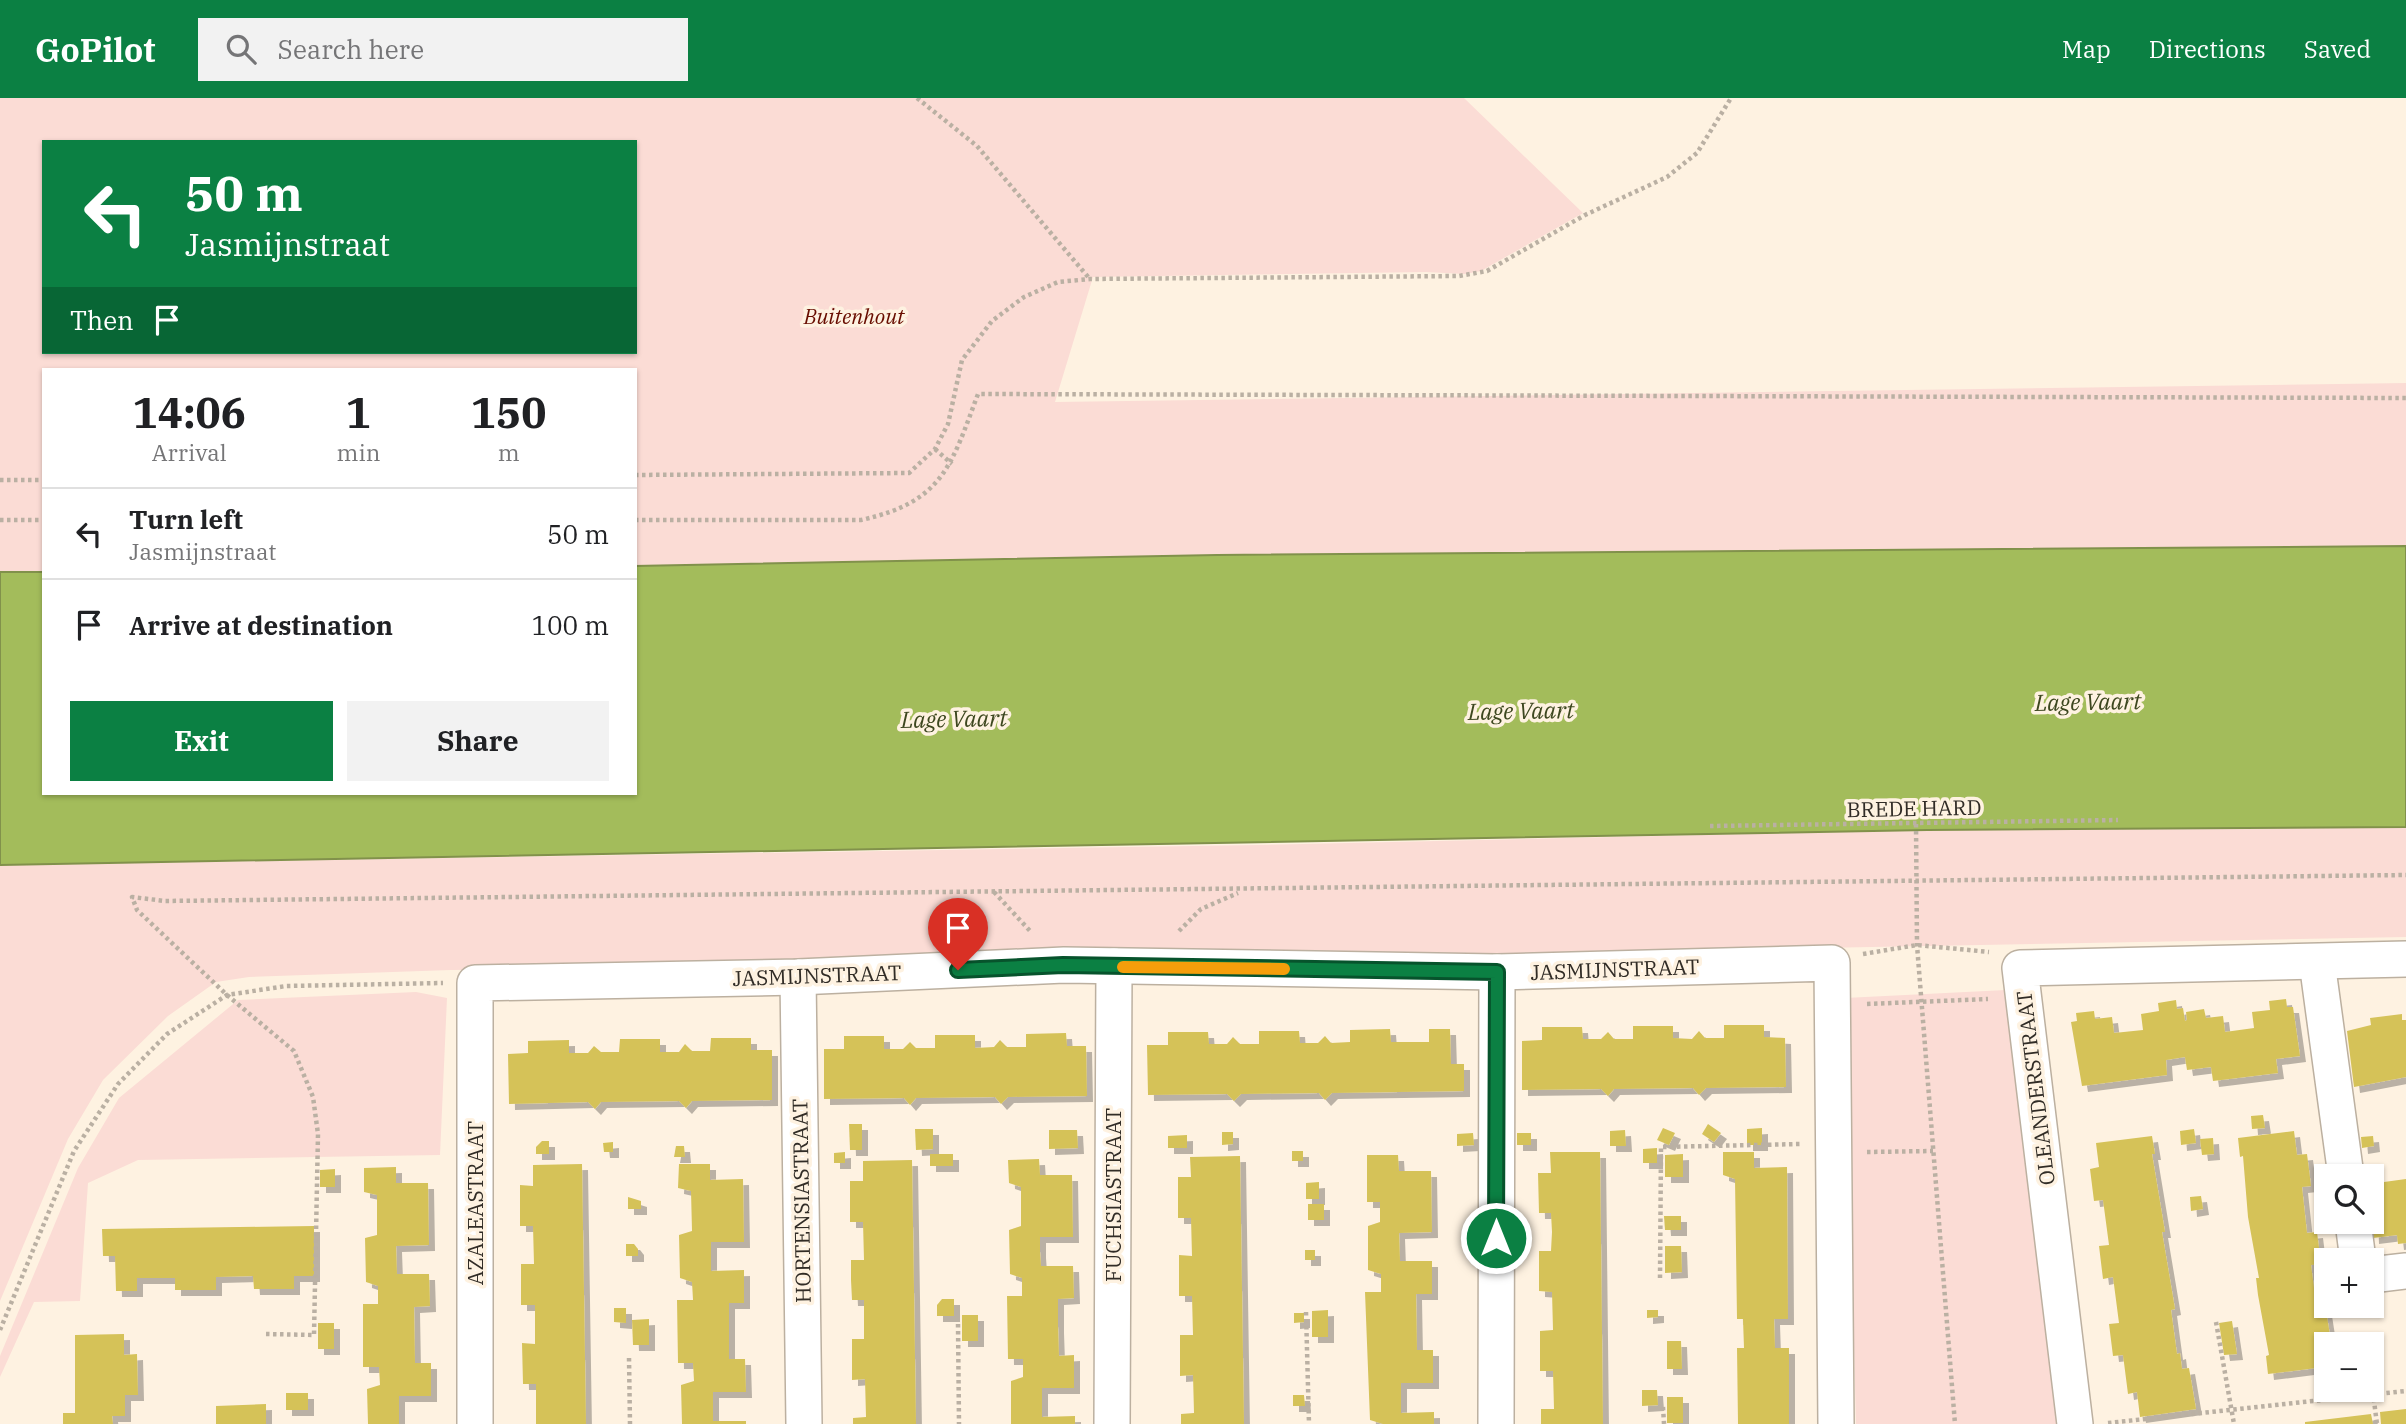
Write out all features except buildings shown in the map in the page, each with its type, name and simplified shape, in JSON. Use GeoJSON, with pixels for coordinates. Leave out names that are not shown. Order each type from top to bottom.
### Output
{"type":"FeatureCollection","features":[{"type":"Feature","properties":{"kind":"street","name":"OLEANDERSTRAAT"},"geometry":{"type":"LineString","coordinates":[[2075,1424],[2022,983],[2317,962],[2406,959]]}},
{"type":"Feature","properties":{"kind":"street"},"geometry":{"type":"LineString","coordinates":[[2317,962],[2344,1164]]}},
{"type":"Feature","properties":{"kind":"street","name":"JASMIJNSTRAAT"},"geometry":{"type":"LineString","coordinates":[[475,983],[799,977],[1063,965],[1497,972],[1832,963]]}},
{"type":"Feature","properties":{"kind":"street"},"geometry":{"type":"LineString","coordinates":[[1832,963],[1836,1424]]}},
{"type":"Feature","properties":{"kind":"street","name":"FUCHSIASTRAAT"},"geometry":{"type":"LineString","coordinates":[[1112,1424],[1114,967]]}},
{"type":"Feature","properties":{"kind":"street"},"geometry":{"type":"LineString","coordinates":[[1496,1424],[1497,972]]}},
{"type":"Feature","properties":{"kind":"street","name":"HORTENSIASTRAAT"},"geometry":{"type":"LineString","coordinates":[[799,977],[804,1424]]}},
{"type":"Feature","properties":{"kind":"street","name":"AZALEASTRAAT"},"geometry":{"type":"LineString","coordinates":[[475,983],[475,1424]]}},
{"type":"Feature","properties":{"kind":"street"},"geometry":{"type":"LineString","coordinates":[[2384,1274],[2406,1271]]}},
{"type":"Feature","properties":{"kind":"path"},"geometry":{"type":"LineString","coordinates":[[917,98],[977,146],[1090,279]]}},
{"type":"Feature","properties":{"kind":"path"},"geometry":{"type":"LineString","coordinates":[[637,475],[909,473],[936,449],[948,424],[962,360],[992,321],[1024,297],[1058,282],[1090,279],[1459,276],[1487,271],[1585,215],[1667,177],[1697,153],[1731,98]]}},
{"type":"Feature","properties":{"kind":"path"},"geometry":{"type":"LineString","coordinates":[[637,520],[861,520],[895,513],[925,495],[952,464],[978,394],[2406,398]]}},
{"type":"Feature","properties":{"kind":"path"},"geometry":{"type":"LineString","coordinates":[[936,449],[952,464]]}},
{"type":"Feature","properties":{"kind":"path"},"geometry":{"type":"LineString","coordinates":[[0,480],[42,480]]}},
{"type":"Feature","properties":{"kind":"path"},"geometry":{"type":"LineString","coordinates":[[0,520],[42,520]]}},
{"type":"Feature","properties":{"kind":"path","name":"BREDE HARD"},"geometry":{"type":"LineString","coordinates":[[1710,826],[2118,820]]}},
{"type":"Feature","properties":{"kind":"path"},"geometry":{"type":"LineString","coordinates":[[1916,824],[1917,945],[1955,1424]]}},
{"type":"Feature","properties":{"kind":"path"},"geometry":{"type":"LineString","coordinates":[[266,1334],[314,1335],[318,1134],[313,1097],[294,1051],[227,995],[137,910],[132,897],[165,901],[2406,876]]}},
{"type":"Feature","properties":{"kind":"path"},"geometry":{"type":"LineString","coordinates":[[1152,967],[1176,934],[1201,909],[1242,891]]}},
{"type":"Feature","properties":{"kind":"path"},"geometry":{"type":"LineString","coordinates":[[1832,963],[1875,950],[1917,945],[2001,953],[2022,983],[1921,1002],[1832,1005]]}},
{"type":"Feature","properties":{"kind":"path"},"geometry":{"type":"LineString","coordinates":[[0,1330],[74,1151],[118,1084],[167,1034],[227,995],[286,986],[475,983]]}},
{"type":"Feature","properties":{"kind":"path"},"geometry":{"type":"LineString","coordinates":[[1660,1278],[1661,1147],[1933,1151]]}},
{"type":"Feature","properties":{"kind":"path"},"geometry":{"type":"LineString","coordinates":[[1306,1312],[1308,1424]]}},
{"type":"Feature","properties":{"kind":"path"},"geometry":{"type":"LineString","coordinates":[[2216,1322],[2234,1424]]}},
{"type":"Feature","properties":{"kind":"path"},"geometry":{"type":"LineString","coordinates":[[958,1324],[959,1424]]}},
{"type":"Feature","properties":{"kind":"path"},"geometry":{"type":"LineString","coordinates":[[629,1358],[630,1424]]}},
{"type":"Feature","properties":{"kind":"path"},"geometry":{"type":"LineString","coordinates":[[2384,1394],[2406,1391]]}},
{"type":"Feature","properties":{"kind":"path"},"geometry":{"type":"LineString","coordinates":[[2100,1424],[2314,1401]]}},
{"type":"Feature","properties":{"kind":"path"},"geometry":{"type":"LineString","coordinates":[[2375,1402],[2377,1424]]}},
{"type":"Feature","properties":{"kind":"path"},"geometry":{"type":"LineString","coordinates":[[1663,1408],[1664,1424]]}},
{"type":"Feature","properties":{"kind":"green space","name":"Buitenhout"},"geometry":{"type":"Polygon","coordinates":[[[0,98],[1464,98],[1583,213],[1481,271],[1465,274],[1426,272],[1093,277],[1055,402],[2406,383],[2406,546],[1217,555],[637,566],[637,368],[42,368],[42,572],[0,572],[0,98]]]}},
{"type":"Feature","properties":{"kind":"green space"},"geometry":{"type":"Polygon","coordinates":[[[2406,827],[2406,937],[742,968],[451,970],[249,977],[216,982],[168,1016],[103,1080],[68,1139],[0,1301],[0,865],[1258,845],[1927,830],[2406,827]]]}},
{"type":"Feature","properties":{"kind":"green space"},"geometry":{"type":"Polygon","coordinates":[[[2006,990],[2060,1424],[1856,1424],[1845,998],[2006,990]]]}},
{"type":"Feature","properties":{"kind":"green space"},"geometry":{"type":"Polygon","coordinates":[[[416,992],[447,998],[440,1155],[138,1160],[88,1183],[80,1301],[34,1302],[0,1377],[0,1356],[78,1168],[119,1098],[238,1000],[416,992]]]}},
{"type":"Feature","properties":{"kind":"water","name":"Lage Vaart"},"geometry":{"type":"Polygon","coordinates":[[[2406,546],[2406,827],[1927,830],[0,865],[0,572],[42,572],[42,795],[637,795],[637,566],[1217,555],[2406,546]]]}},
{"type":"Feature","properties":{"kind":"slow traffic"},"geometry":{"type":"LineString","coordinates":[[1123,967],[1284,969]]}},
{"type":"Feature","properties":{"kind":"route"},"geometry":{"type":"LineString","coordinates":[[958,970],[1063,965],[1497,972],[1496,1238]]}}]}
